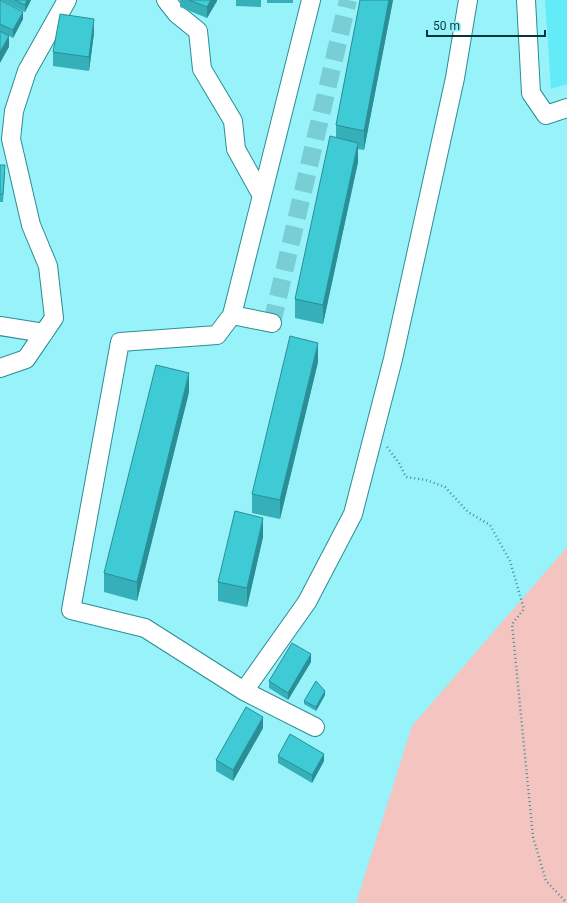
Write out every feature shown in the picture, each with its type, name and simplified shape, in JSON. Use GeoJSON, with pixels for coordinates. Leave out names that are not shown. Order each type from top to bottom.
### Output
{"type":"FeatureCollection","features":[{"type":"Feature","properties":{"kind":"street"},"geometry":{"type":"LineString","coordinates":[[0,368],[26,359],[54,318],[48,266],[31,225],[11,139],[14,111],[27,70],[67,0]]}},
{"type":"Feature","properties":{"kind":"street"},"geometry":{"type":"LineString","coordinates":[[166,0],[176,14],[198,31],[202,69],[233,121],[236,148],[262,196]]}},
{"type":"Feature","properties":{"kind":"street"},"geometry":{"type":"LineString","coordinates":[[311,0],[232,315],[217,335],[120,342],[70,610],[146,628],[244,691],[315,727]]}},
{"type":"Feature","properties":{"kind":"street"},"geometry":{"type":"LineString","coordinates":[[244,691],[307,602],[353,514],[393,359],[455,78],[468,0]]}},
{"type":"Feature","properties":{"kind":"street"},"geometry":{"type":"LineString","coordinates":[[526,0],[531,93],[546,115],[567,108]]}},
{"type":"Feature","properties":{"kind":"street"},"geometry":{"type":"LineString","coordinates":[[232,315],[272,323]]}},
{"type":"Feature","properties":{"kind":"street"},"geometry":{"type":"LineString","coordinates":[[0,326],[44,333]]}},
{"type":"Feature","properties":{"kind":"path"},"geometry":{"type":"LineString","coordinates":[[387,446],[399,463],[406,477],[426,480],[445,487],[468,512],[490,525],[510,561],[524,609],[512,624],[533,837],[546,881],[567,903]]}},
{"type":"Feature","properties":{"kind":"shaded area"},"geometry":{"type":"Polygon","coordinates":[[[545,0],[567,0],[567,84],[551,89],[545,0]]]}},
{"type":"Feature","properties":{"kind":"shaded area"},"geometry":{"type":"Polygon","coordinates":[[[567,547],[567,903],[356,903],[412,726],[567,547]]]}},
{"type":"Feature","properties":{"kind":"building"},"geometry":{"type":"Polygon","coordinates":[[[0,0],[23,12],[13,30],[0,24],[0,0]]]}},
{"type":"Feature","properties":{"kind":"building"},"geometry":{"type":"Polygon","coordinates":[[[15,0],[27,0],[25,5],[15,0]]]}},
{"type":"Feature","properties":{"kind":"building"},"geometry":{"type":"Polygon","coordinates":[[[189,0],[211,0],[207,7],[189,0]]]}},
{"type":"Feature","properties":{"kind":"building"},"geometry":{"type":"Polygon","coordinates":[[[360,0],[389,0],[364,131],[336,125],[360,0]]]}},
{"type":"Feature","properties":{"kind":"building"},"geometry":{"type":"Polygon","coordinates":[[[60,14],[94,19],[89,57],[53,52],[60,14]]]}},
{"type":"Feature","properties":{"kind":"building"},"geometry":{"type":"Polygon","coordinates":[[[0,31],[9,36],[0,52],[0,31]]]}},
{"type":"Feature","properties":{"kind":"building"},"geometry":{"type":"Polygon","coordinates":[[[330,136],[358,143],[323,305],[295,299],[330,136]]]}},
{"type":"Feature","properties":{"kind":"building"},"geometry":{"type":"Polygon","coordinates":[[[0,165],[5,165],[3,194],[0,194],[0,165]]]}},
{"type":"Feature","properties":{"kind":"building"},"geometry":{"type":"Polygon","coordinates":[[[290,336],[318,343],[280,500],[252,494],[290,336]]]}},
{"type":"Feature","properties":{"kind":"building"},"geometry":{"type":"Polygon","coordinates":[[[156,365],[189,373],[137,582],[104,573],[156,365]]]}},
{"type":"Feature","properties":{"kind":"building"},"geometry":{"type":"Polygon","coordinates":[[[235,511],[263,518],[247,588],[218,582],[235,511]]]}},
{"type":"Feature","properties":{"kind":"building"},"geometry":{"type":"Polygon","coordinates":[[[292,643],[311,654],[288,693],[269,681],[292,643]]]}},
{"type":"Feature","properties":{"kind":"building"},"geometry":{"type":"Polygon","coordinates":[[[316,681],[325,691],[316,707],[304,701],[316,681]]]}},
{"type":"Feature","properties":{"kind":"building"},"geometry":{"type":"Polygon","coordinates":[[[246,707],[263,717],[233,770],[216,760],[246,707]]]}},
{"type":"Feature","properties":{"kind":"building"},"geometry":{"type":"Polygon","coordinates":[[[290,734],[324,754],[312,775],[278,756],[290,734]]]}},
{"type":"Feature","properties":{"kind":"tunnel"},"geometry":{"type":"LineString","coordinates":[[272,323],[348,0]]}}]}
